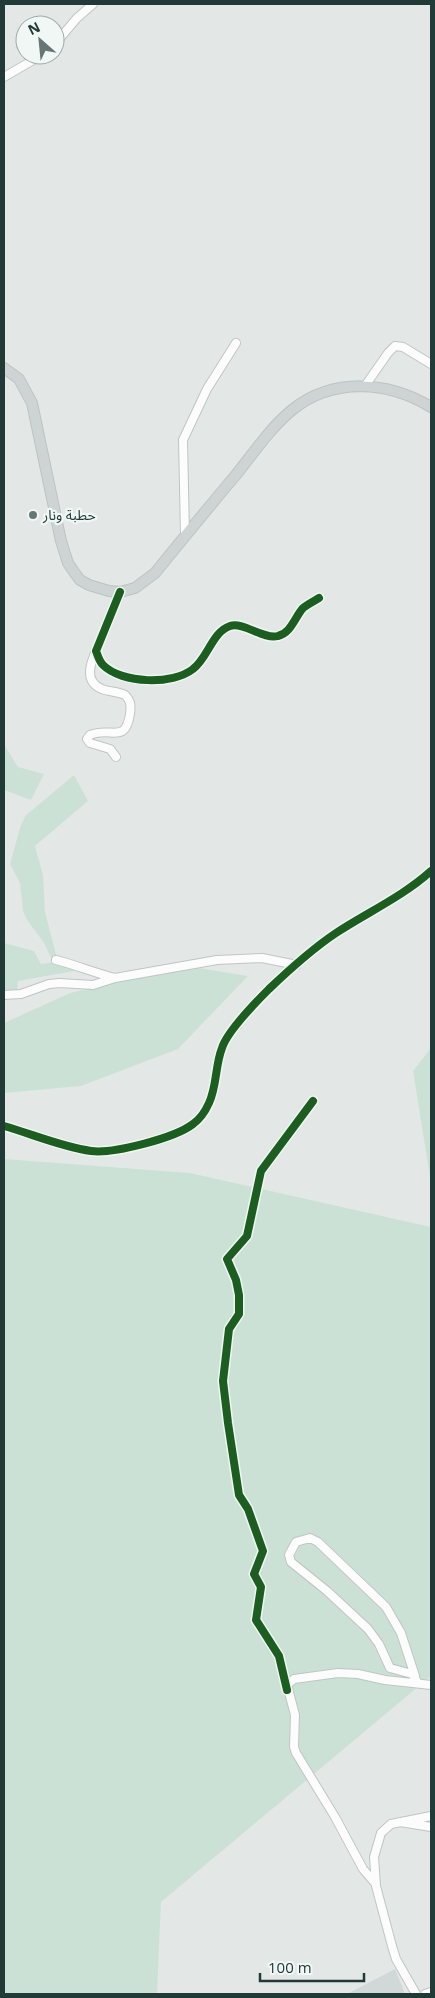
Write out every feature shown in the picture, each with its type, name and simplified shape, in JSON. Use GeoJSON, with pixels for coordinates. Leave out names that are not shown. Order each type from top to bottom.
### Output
{"type":"FeatureCollection","features":[{"type":"Feature","properties":{"kind":"main road"},"geometry":{"type":"LineString","coordinates":[[4,368],[19,379],[32,404],[56,520],[68,564],[80,580],[89,585],[120,592],[136,588],[155,574],[275,427],[292,410],[312,398],[332,390],[365,386],[400,391],[431,406]]}},
{"type":"Feature","properties":{"kind":"street"},"geometry":{"type":"LineString","coordinates":[[65,32],[93,4]]}},
{"type":"Feature","properties":{"kind":"street"},"geometry":{"type":"LineString","coordinates":[[4,77],[25,65]]}},
{"type":"Feature","properties":{"kind":"street"},"geometry":{"type":"LineString","coordinates":[[185,535],[183,440],[207,389],[236,344]]}},
{"type":"Feature","properties":{"kind":"street"},"geometry":{"type":"LineString","coordinates":[[365,386],[388,352],[395,346],[403,347],[431,364]]}},
{"type":"Feature","properties":{"kind":"street"},"geometry":{"type":"LineString","coordinates":[[116,757],[110,749],[90,743],[87,739],[90,735],[98,732],[120,732],[128,726],[131,706],[125,695],[96,686],[92,680],[90,667],[120,592]]}},
{"type":"Feature","properties":{"kind":"street"},"geometry":{"type":"LineString","coordinates":[[96,651],[102,664],[115,673],[141,680],[170,679],[183,676],[200,664],[214,640],[229,626],[238,625],[270,636],[280,636],[291,626],[304,608],[319,598]]}},
{"type":"Feature","properties":{"kind":"street"},"geometry":{"type":"LineString","coordinates":[[4,1126],[88,1150],[105,1152],[165,1137],[186,1129],[199,1119],[209,1103],[214,1090],[222,1048],[226,1039],[260,998],[296,965],[336,934],[394,900],[431,871]]}},
{"type":"Feature","properties":{"kind":"street"},"geometry":{"type":"LineString","coordinates":[[4,995],[21,994],[49,984],[72,982],[93,985],[115,978],[217,960],[262,958],[296,965]]}},
{"type":"Feature","properties":{"kind":"street"},"geometry":{"type":"LineString","coordinates":[[56,960],[115,978]]}},
{"type":"Feature","properties":{"kind":"street"},"geometry":{"type":"LineString","coordinates":[[312,1101],[261,1172],[247,1236],[227,1259],[236,1280],[239,1295],[238,1314],[229,1329],[223,1381],[240,1495],[248,1509],[263,1551],[254,1574],[260,1587],[256,1620],[279,1656],[294,1715],[294,1747],[363,1869],[375,1883]]}},
{"type":"Feature","properties":{"kind":"street"},"geometry":{"type":"LineString","coordinates":[[416,1679],[401,1633],[386,1606],[318,1542],[310,1538],[296,1542],[289,1555],[291,1562],[328,1591],[368,1629],[379,1644],[390,1668],[416,1679],[431,1685]]}},
{"type":"Feature","properties":{"kind":"street"},"geometry":{"type":"LineString","coordinates":[[287,1690],[288,1683],[294,1678],[331,1674],[350,1673],[385,1680],[416,1679]]}},
{"type":"Feature","properties":{"kind":"street"},"geometry":{"type":"LineString","coordinates":[[416,1994],[394,1954],[373,1869],[376,1846],[385,1828],[398,1822],[431,1816]]}},
{"type":"Feature","properties":{"kind":"street"},"geometry":{"type":"LineString","coordinates":[[398,1822],[431,1828]]}},
{"type":"Feature","properties":{"kind":"street"},"geometry":{"type":"LineString","coordinates":[[425,1994],[431,1992]]}},
{"type":"Feature","properties":{"kind":"shaded area"},"geometry":{"type":"Polygon","coordinates":[[[395,1969],[405,1994],[347,1994],[395,1969]]]}},
{"type":"Feature","properties":{"kind":"green space"},"geometry":{"type":"Polygon","coordinates":[[[4,744],[18,767],[44,774],[31,800],[4,790],[4,744]]]}},
{"type":"Feature","properties":{"kind":"green space"},"geometry":{"type":"Polygon","coordinates":[[[74,775],[88,801],[35,846],[43,875],[45,912],[57,958],[51,958],[44,943],[27,920],[23,911],[20,883],[10,864],[25,816],[74,775]]]}},
{"type":"Feature","properties":{"kind":"green space"},"geometry":{"type":"Polygon","coordinates":[[[4,943],[34,951],[41,964],[68,960],[80,970],[18,981],[17,991],[4,996],[4,943]]]}},
{"type":"Feature","properties":{"kind":"green space"},"geometry":{"type":"Polygon","coordinates":[[[187,966],[248,976],[178,1049],[81,1086],[4,1093],[4,1023],[70,993],[187,966]]]}},
{"type":"Feature","properties":{"kind":"green space"},"geometry":{"type":"Polygon","coordinates":[[[431,1048],[431,1183],[413,1071],[431,1048]]]}},
{"type":"Feature","properties":{"kind":"green space"},"geometry":{"type":"Polygon","coordinates":[[[4,1159],[190,1173],[431,1227],[431,1676],[161,1902],[157,1994],[4,1994],[4,1159]]]}},
{"type":"Feature","properties":{"kind":"cycle path"},"geometry":{"type":"LineString","coordinates":[[120,592],[96,651],[102,663],[112,671],[122,676],[148,680],[173,678],[193,669],[203,658],[214,639],[230,626],[241,626],[272,637],[278,636],[290,628],[303,608],[319,598]]}},
{"type":"Feature","properties":{"kind":"cycle path"},"geometry":{"type":"LineString","coordinates":[[4,1126],[69,1147],[101,1151],[144,1144],[173,1135],[193,1124],[202,1115],[212,1096],[218,1062],[225,1041],[257,1001],[318,946],[408,889],[431,871]]}},
{"type":"Feature","properties":{"kind":"cycle path"},"geometry":{"type":"LineString","coordinates":[[287,1690],[279,1656],[256,1620],[261,1587],[254,1574],[263,1551],[248,1509],[239,1495],[228,1423],[223,1381],[229,1329],[239,1314],[239,1295],[236,1280],[227,1259],[247,1236],[261,1171],[313,1101]]}},
{"type":"Feature","properties":{"kind":"place","name":"حطبة ونار"},"geometry":{"type":"Point","coordinates":[33,515]}}]}
